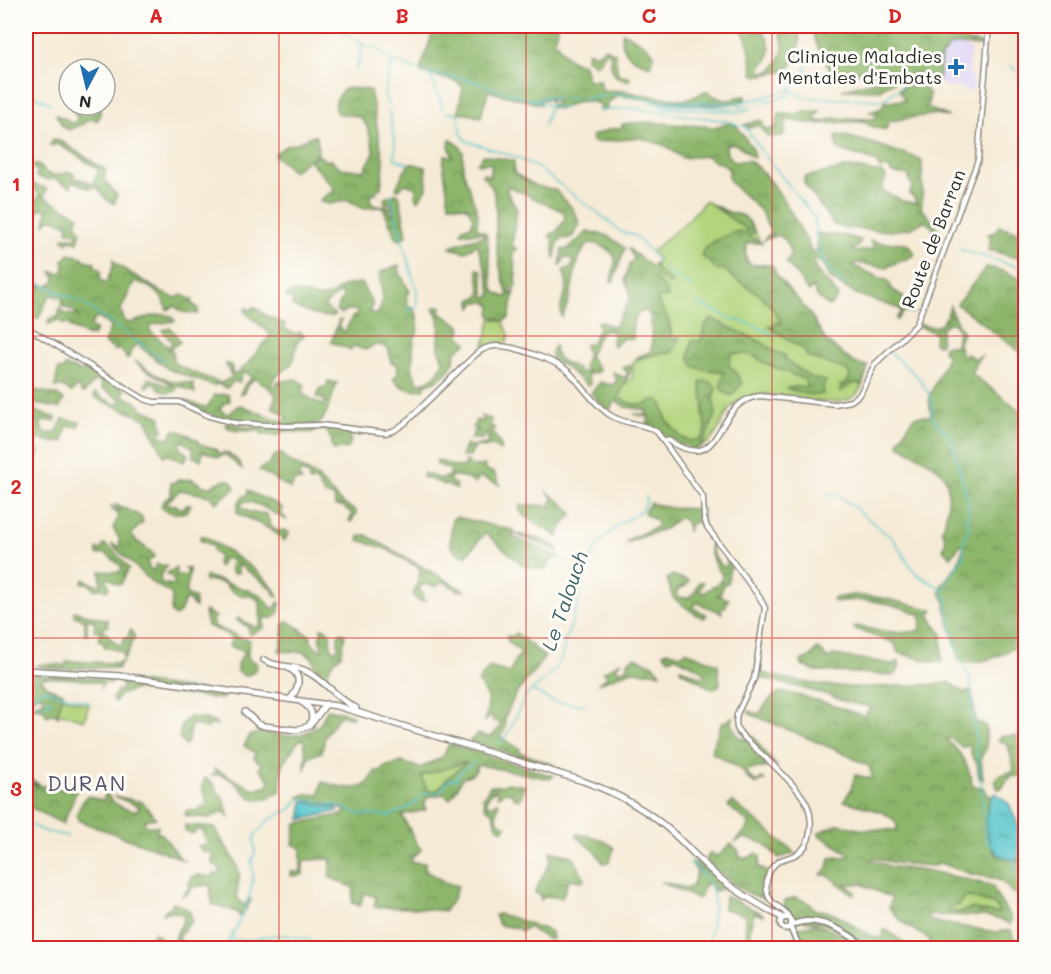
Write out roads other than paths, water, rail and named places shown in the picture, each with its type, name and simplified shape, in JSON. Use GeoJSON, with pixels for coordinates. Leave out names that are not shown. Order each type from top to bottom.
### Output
{"type":"FeatureCollection","features":[{"type":"Feature","properties":{"kind":"highway"},"geometry":{"type":"LineString","coordinates":[[289,698],[298,684],[296,672],[264,662],[306,671],[351,705],[388,720]]}},
{"type":"Feature","properties":{"kind":"highway"},"geometry":{"type":"LineString","coordinates":[[26,670],[103,674],[326,704],[388,720],[583,781],[613,793],[655,818],[717,875],[787,921]]}},
{"type":"Feature","properties":{"kind":"highway"},"geometry":{"type":"LineString","coordinates":[[289,698],[310,708],[312,719],[305,728],[296,730],[264,726],[244,713],[261,727],[298,732],[310,727],[326,704]]}},
{"type":"Feature","properties":{"kind":"main road","name":"Route de Barran"},"geometry":{"type":"LineString","coordinates":[[664,440],[688,450],[702,450],[712,443],[734,408],[751,398],[760,396],[835,404],[851,401],[860,394],[875,364],[916,325],[978,160],[989,26]]}},
{"type":"Feature","properties":{"kind":"main road"},"geometry":{"type":"LineString","coordinates":[[26,327],[144,399],[154,402],[179,402],[209,416],[236,423],[286,426],[320,425],[386,433],[405,423],[475,355],[487,347],[499,346],[557,364],[567,371],[608,414],[617,419],[647,426],[657,432],[704,497],[704,518],[707,527],[763,603],[765,613],[754,679],[737,714],[736,725],[741,734],[806,802],[810,816],[809,838],[803,850],[780,860],[770,871],[766,885],[771,901],[787,921],[800,948]]}},
{"type":"Feature","properties":{"kind":"main road"},"geometry":{"type":"LineString","coordinates":[[787,921],[815,922],[829,926],[854,938],[866,948]]}},
{"type":"Feature","properties":{"kind":"water"},"geometry":{"type":"Polygon","coordinates":[[[996,793],[1009,804],[1025,836],[1025,856],[1011,859],[1000,856],[992,847],[986,823],[987,810],[996,793]]]}},
{"type":"Feature","properties":{"kind":"water"},"geometry":{"type":"Polygon","coordinates":[[[303,801],[336,808],[338,811],[300,820],[303,801]]]}},
{"type":"Feature","properties":{"kind":"waterway"},"geometry":{"type":"LineString","coordinates":[[333,26],[367,47],[376,48],[392,61],[426,73],[465,79],[548,105]]}},
{"type":"Feature","properties":{"kind":"waterway"},"geometry":{"type":"LineString","coordinates":[[356,69],[363,44]]}},
{"type":"Feature","properties":{"kind":"waterway"},"geometry":{"type":"LineString","coordinates":[[789,90],[804,74],[809,52]]}},
{"type":"Feature","properties":{"kind":"waterway"},"geometry":{"type":"LineString","coordinates":[[384,94],[392,62]]}},
{"type":"Feature","properties":{"kind":"waterway"},"geometry":{"type":"LineString","coordinates":[[1011,66],[1026,78]]}},
{"type":"Feature","properties":{"kind":"waterway"},"geometry":{"type":"LineString","coordinates":[[430,73],[443,108]]}},
{"type":"Feature","properties":{"kind":"waterway"},"geometry":{"type":"LineString","coordinates":[[796,93],[813,98],[883,100],[913,78],[925,77]]}},
{"type":"Feature","properties":{"kind":"waterway"},"geometry":{"type":"LineString","coordinates":[[757,99],[789,90],[794,92]]}},
{"type":"Feature","properties":{"kind":"waterway"},"geometry":{"type":"LineString","coordinates":[[26,92],[51,104]]}},
{"type":"Feature","properties":{"kind":"waterway"},"geometry":{"type":"LineString","coordinates":[[536,100],[544,97],[582,99],[618,94],[652,100],[715,103],[736,103],[754,99]]}},
{"type":"Feature","properties":{"kind":"waterway"},"geometry":{"type":"LineString","coordinates":[[757,104],[790,95]]}},
{"type":"Feature","properties":{"kind":"waterway"},"geometry":{"type":"LineString","coordinates":[[385,96],[388,106]]}},
{"type":"Feature","properties":{"kind":"waterway"},"geometry":{"type":"LineString","coordinates":[[650,103],[731,108],[751,105]]}},
{"type":"Feature","properties":{"kind":"waterway"},"geometry":{"type":"LineString","coordinates":[[544,126],[550,106],[566,108]]}},
{"type":"Feature","properties":{"kind":"waterway"},"geometry":{"type":"LineString","coordinates":[[660,107],[735,112],[750,109]]}},
{"type":"Feature","properties":{"kind":"waterway"},"geometry":{"type":"LineString","coordinates":[[598,111],[633,108],[644,110]]}},
{"type":"Feature","properties":{"kind":"waterway"},"geometry":{"type":"LineString","coordinates":[[646,110],[728,121],[738,125]]}},
{"type":"Feature","properties":{"kind":"waterway"},"geometry":{"type":"LineString","coordinates":[[389,111],[395,144],[395,159],[407,163],[406,165]]}},
{"type":"Feature","properties":{"kind":"waterway"},"geometry":{"type":"LineString","coordinates":[[447,112],[456,114]]}},
{"type":"Feature","properties":{"kind":"waterway"},"geometry":{"type":"LineString","coordinates":[[458,114],[462,135],[466,141],[516,157],[536,167],[591,208]]}},
{"type":"Feature","properties":{"kind":"waterway"},"geometry":{"type":"LineString","coordinates":[[741,126],[745,126],[762,152]]}},
{"type":"Feature","properties":{"kind":"waterway"},"geometry":{"type":"LineString","coordinates":[[764,154],[814,217],[816,225]]}},
{"type":"Feature","properties":{"kind":"waterway"},"geometry":{"type":"LineString","coordinates":[[391,194],[417,291],[417,306]]}},
{"type":"Feature","properties":{"kind":"waterway"},"geometry":{"type":"LineString","coordinates":[[592,208],[621,232],[634,235],[658,260]]}},
{"type":"Feature","properties":{"kind":"waterway"},"geometry":{"type":"LineString","coordinates":[[816,227],[818,246],[823,260],[845,286]]}},
{"type":"Feature","properties":{"kind":"waterway"},"geometry":{"type":"LineString","coordinates":[[958,249],[1026,269]]}},
{"type":"Feature","properties":{"kind":"waterway"},"geometry":{"type":"LineString","coordinates":[[663,266],[672,275],[691,286]]}},
{"type":"Feature","properties":{"kind":"waterway"},"geometry":{"type":"LineString","coordinates":[[26,275],[52,290],[78,300],[164,360]]}},
{"type":"Feature","properties":{"kind":"waterway"},"geometry":{"type":"LineString","coordinates":[[697,303],[726,316]]}},
{"type":"Feature","properties":{"kind":"waterway"},"geometry":{"type":"LineString","coordinates":[[407,312],[416,307]]}},
{"type":"Feature","properties":{"kind":"waterway"},"geometry":{"type":"LineString","coordinates":[[727,317],[756,326],[778,337]]}},
{"type":"Feature","properties":{"kind":"waterway"},"geometry":{"type":"LineString","coordinates":[[891,353],[919,378],[932,399],[932,416],[951,438],[968,501],[966,518],[969,525],[965,536],[963,556],[942,590],[947,602],[958,654],[970,677],[978,760]]}},
{"type":"Feature","properties":{"kind":"waterway"},"geometry":{"type":"LineString","coordinates":[[827,492],[829,495],[837,494],[894,540],[918,575],[941,588]]}},
{"type":"Feature","properties":{"kind":"waterway","name":"Le Talouch"},"geometry":{"type":"LineString","coordinates":[[558,664],[593,553],[612,531],[644,507],[646,496]]}},
{"type":"Feature","properties":{"kind":"waterway","name":"Le Talouch"},"geometry":{"type":"LineString","coordinates":[[500,742],[509,732],[526,695],[544,681],[557,666]]}},
{"type":"Feature","properties":{"kind":"waterway"},"geometry":{"type":"LineString","coordinates":[[26,701],[43,689],[91,703]]}},
{"type":"Feature","properties":{"kind":"waterway"},"geometry":{"type":"LineString","coordinates":[[533,691],[545,697]]}},
{"type":"Feature","properties":{"kind":"waterway"},"geometry":{"type":"LineString","coordinates":[[546,698],[554,702],[585,705]]}},
{"type":"Feature","properties":{"kind":"waterway"},"geometry":{"type":"LineString","coordinates":[[26,706],[43,706],[50,699],[51,703]]}},
{"type":"Feature","properties":{"kind":"waterway"},"geometry":{"type":"LineString","coordinates":[[979,761],[985,832],[987,843],[993,846]]}},
{"type":"Feature","properties":{"kind":"waterway","name":"Le Talouch"},"geometry":{"type":"LineString","coordinates":[[301,798],[339,806],[359,814],[390,816],[413,805],[423,794],[440,792],[448,781],[455,780],[460,772],[475,762]]}},
{"type":"Feature","properties":{"kind":"waterway","name":"Le Talouch"},"geometry":{"type":"LineString","coordinates":[[252,861],[255,852],[254,839],[257,833],[270,819],[291,809],[299,799]]}},
{"type":"Feature","properties":{"kind":"waterway"},"geometry":{"type":"LineString","coordinates":[[26,823],[47,832],[68,836]]}},
{"type":"Feature","properties":{"kind":"waterway"},"geometry":{"type":"LineString","coordinates":[[1013,858],[1016,873],[1026,890]]}},
{"type":"Feature","properties":{"kind":"waterway","name":"Le Talouch"},"geometry":{"type":"LineString","coordinates":[[225,948],[241,918],[250,894],[253,871],[251,861]]}},
{"type":"Feature","properties":{"kind":"waterway"},"geometry":{"type":"LineString","coordinates":[[690,861],[713,892],[712,917]]}},
{"type":"Feature","properties":{"kind":"waterway"},"geometry":{"type":"LineString","coordinates":[[708,948],[712,919]]}},
{"type":"Feature","properties":{"kind":"waterway"},"geometry":{"type":"LineString","coordinates":[[232,940],[250,940],[267,936]]}},
{"type":"Feature","properties":{"kind":"waterway"},"geometry":{"type":"LineString","coordinates":[[269,936],[293,936],[329,948]]}},
{"type":"Feature","properties":{"kind":"place","name":"Clinique Maladies Mentales d'Embats"},"geometry":{"type":"Point","coordinates":[956,67]}},
{"type":"Feature","properties":{"kind":"district","name":"DURAN"},"geometry":{"type":"Point","coordinates":[87,784]}}]}
